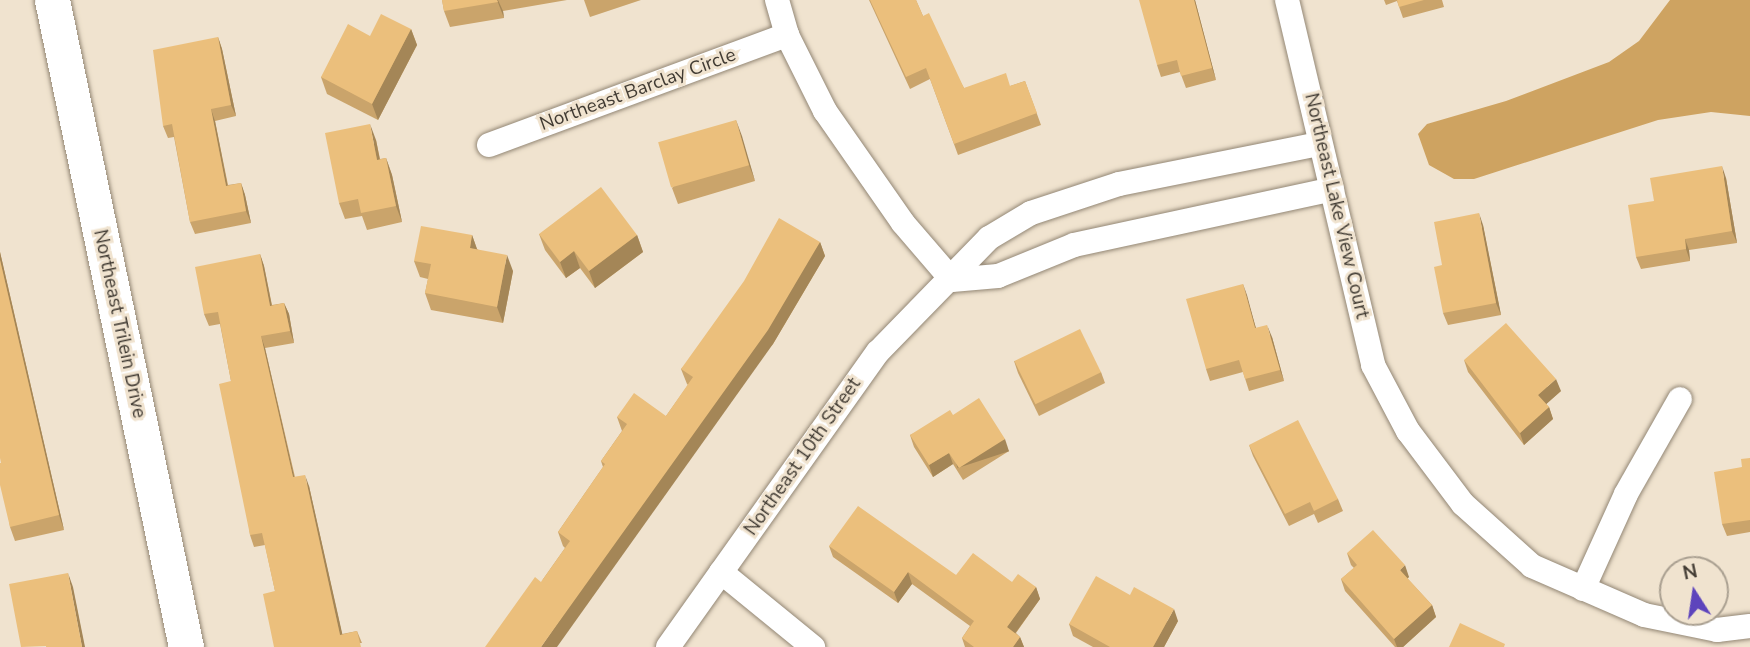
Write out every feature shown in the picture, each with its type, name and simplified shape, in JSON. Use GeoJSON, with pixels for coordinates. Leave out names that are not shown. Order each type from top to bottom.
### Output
{"type":"FeatureCollection","features":[{"type":"Feature","properties":{"kind":"street","name":"Northeast Trilein Drive"},"geometry":{"type":"LineString","coordinates":[[52,0],[186,647]]}},
{"type":"Feature","properties":{"kind":"street"},"geometry":{"type":"LineString","coordinates":[[777,0],[787,35],[825,111],[903,223],[952,280],[998,276],[1074,245],[1332,189]]}},
{"type":"Feature","properties":{"kind":"street","name":"Northeast Lake View Court"},"geometry":{"type":"LineString","coordinates":[[1287,0],[1373,365],[1395,408],[1463,504],[1532,566],[1644,615],[1717,630],[1750,625]]}},
{"type":"Feature","properties":{"kind":"street","name":"Northeast Barclay Circle"},"geometry":{"type":"LineString","coordinates":[[489,145],[787,35]]}},
{"type":"Feature","properties":{"kind":"street","name":"Northeast 10th Street"},"geometry":{"type":"LineString","coordinates":[[668,647],[878,352],[952,280],[989,238],[1031,213],[1119,184],[1320,144]]}},
{"type":"Feature","properties":{"kind":"street"},"geometry":{"type":"LineString","coordinates":[[1583,589],[1626,494],[1680,398]]}},
{"type":"Feature","properties":{"kind":"street"},"geometry":{"type":"LineString","coordinates":[[721,572],[813,647]]}},
{"type":"Feature","properties":{"kind":"shaded area"},"geometry":{"type":"Polygon","coordinates":[[[1670,0],[1750,0],[1750,116],[1711,112],[1658,120],[1474,179],[1454,179],[1429,165],[1418,134],[1427,124],[1506,101],[1609,62],[1639,41],[1670,0]]]}},
{"type":"Feature","properties":{"kind":"building"},"geometry":{"type":"Polygon","coordinates":[[[442,0],[497,0],[498,2],[444,11],[442,0]]]}},
{"type":"Feature","properties":{"kind":"building"},"geometry":{"type":"Polygon","coordinates":[[[870,0],[916,0],[923,16],[929,13],[964,88],[1006,73],[1010,86],[1025,81],[1037,113],[954,144],[926,68],[906,77],[870,0]]]}},
{"type":"Feature","properties":{"kind":"building"},"geometry":{"type":"Polygon","coordinates":[[[1139,0],[1194,0],[1212,68],[1181,76],[1177,60],[1157,65],[1139,0]]]}},
{"type":"Feature","properties":{"kind":"building"},"geometry":{"type":"Polygon","coordinates":[[[1397,0],[1424,0],[1399,7],[1397,0]]]}},
{"type":"Feature","properties":{"kind":"building"},"geometry":{"type":"Polygon","coordinates":[[[381,14],[411,29],[372,104],[321,77],[348,24],[370,36],[381,14]]]}},
{"type":"Feature","properties":{"kind":"building"},"geometry":{"type":"Polygon","coordinates":[[[218,37],[231,105],[211,109],[226,186],[241,183],[246,211],[190,222],[172,124],[163,126],[153,50],[218,37]]]}},
{"type":"Feature","properties":{"kind":"building"},"geometry":{"type":"Polygon","coordinates":[[[736,120],[749,165],[671,188],[658,142],[736,120]]]}},
{"type":"Feature","properties":{"kind":"building"},"geometry":{"type":"Polygon","coordinates":[[[370,124],[377,160],[386,158],[396,206],[361,213],[358,199],[339,203],[325,133],[370,124]]]}},
{"type":"Feature","properties":{"kind":"building"},"geometry":{"type":"Polygon","coordinates":[[[1722,166],[1732,231],[1685,239],[1686,249],[1636,257],[1628,205],[1654,201],[1650,178],[1722,166]]]}},
{"type":"Feature","properties":{"kind":"building"},"geometry":{"type":"Polygon","coordinates":[[[601,187],[637,235],[589,271],[574,251],[560,262],[539,234],[601,187]]]}},
{"type":"Feature","properties":{"kind":"building"},"geometry":{"type":"Polygon","coordinates":[[[1479,213],[1496,303],[1443,313],[1434,267],[1442,265],[1434,222],[1479,213]]]}},
{"type":"Feature","properties":{"kind":"building"},"geometry":{"type":"Polygon","coordinates":[[[779,218],[820,242],[768,330],[541,647],[485,647],[535,577],[541,582],[570,541],[558,532],[605,464],[601,461],[627,424],[617,417],[634,393],[666,416],[693,377],[681,369],[744,281],[779,218]]]}},
{"type":"Feature","properties":{"kind":"building"},"geometry":{"type":"Polygon","coordinates":[[[421,226],[472,235],[470,248],[507,255],[497,307],[425,293],[431,264],[414,261],[421,226]]]}},
{"type":"Feature","properties":{"kind":"building"},"geometry":{"type":"Polygon","coordinates":[[[260,254],[270,306],[284,303],[290,331],[261,336],[293,477],[305,475],[340,635],[357,631],[361,647],[274,647],[263,594],[275,591],[262,533],[250,535],[219,384],[231,381],[218,312],[204,314],[195,267],[260,254]]]}},
{"type":"Feature","properties":{"kind":"building"},"geometry":{"type":"Polygon","coordinates":[[[0,260],[59,515],[10,527],[0,485],[0,260]]]}},
{"type":"Feature","properties":{"kind":"building"},"geometry":{"type":"Polygon","coordinates":[[[1243,284],[1255,328],[1267,325],[1280,370],[1245,379],[1239,360],[1206,369],[1186,299],[1243,284]]]}},
{"type":"Feature","properties":{"kind":"building"},"geometry":{"type":"Polygon","coordinates":[[[1506,323],[1556,379],[1538,395],[1549,407],[1520,433],[1464,360],[1506,323]]]}},
{"type":"Feature","properties":{"kind":"building"},"geometry":{"type":"Polygon","coordinates":[[[1080,329],[1101,372],[1035,404],[1014,361],[1080,329]]]}},
{"type":"Feature","properties":{"kind":"building"},"geometry":{"type":"Polygon","coordinates":[[[979,398],[1005,439],[959,468],[949,453],[929,465],[910,435],[950,410],[953,415],[979,398]]]}},
{"type":"Feature","properties":{"kind":"building"},"geometry":{"type":"Polygon","coordinates":[[[1298,420],[1338,499],[1314,511],[1310,502],[1285,514],[1249,445],[1298,420]]]}},
{"type":"Feature","properties":{"kind":"building"},"geometry":{"type":"Polygon","coordinates":[[[1750,458],[1750,520],[1722,524],[1714,472],[1742,467],[1741,459],[1750,458]]]}},
{"type":"Feature","properties":{"kind":"building"},"geometry":{"type":"Polygon","coordinates":[[[858,506],[956,575],[973,553],[1012,582],[1018,574],[1036,587],[1007,627],[1020,637],[1013,647],[974,647],[962,638],[974,621],[908,572],[894,592],[829,546],[858,506]]]}},
{"type":"Feature","properties":{"kind":"building"},"geometry":{"type":"Polygon","coordinates":[[[1373,530],[1405,565],[1400,570],[1432,605],[1394,639],[1341,579],[1357,565],[1347,553],[1373,530]]]}},
{"type":"Feature","properties":{"kind":"building"},"geometry":{"type":"Polygon","coordinates":[[[68,573],[82,647],[21,647],[9,584],[68,573]]]}},
{"type":"Feature","properties":{"kind":"building"},"geometry":{"type":"Polygon","coordinates":[[[1096,576],[1130,595],[1134,587],[1174,609],[1153,647],[1110,647],[1069,624],[1096,576]]]}},
{"type":"Feature","properties":{"kind":"building"},"geometry":{"type":"Polygon","coordinates":[[[1460,623],[1505,644],[1504,647],[1449,647],[1460,623]]]}}]}
